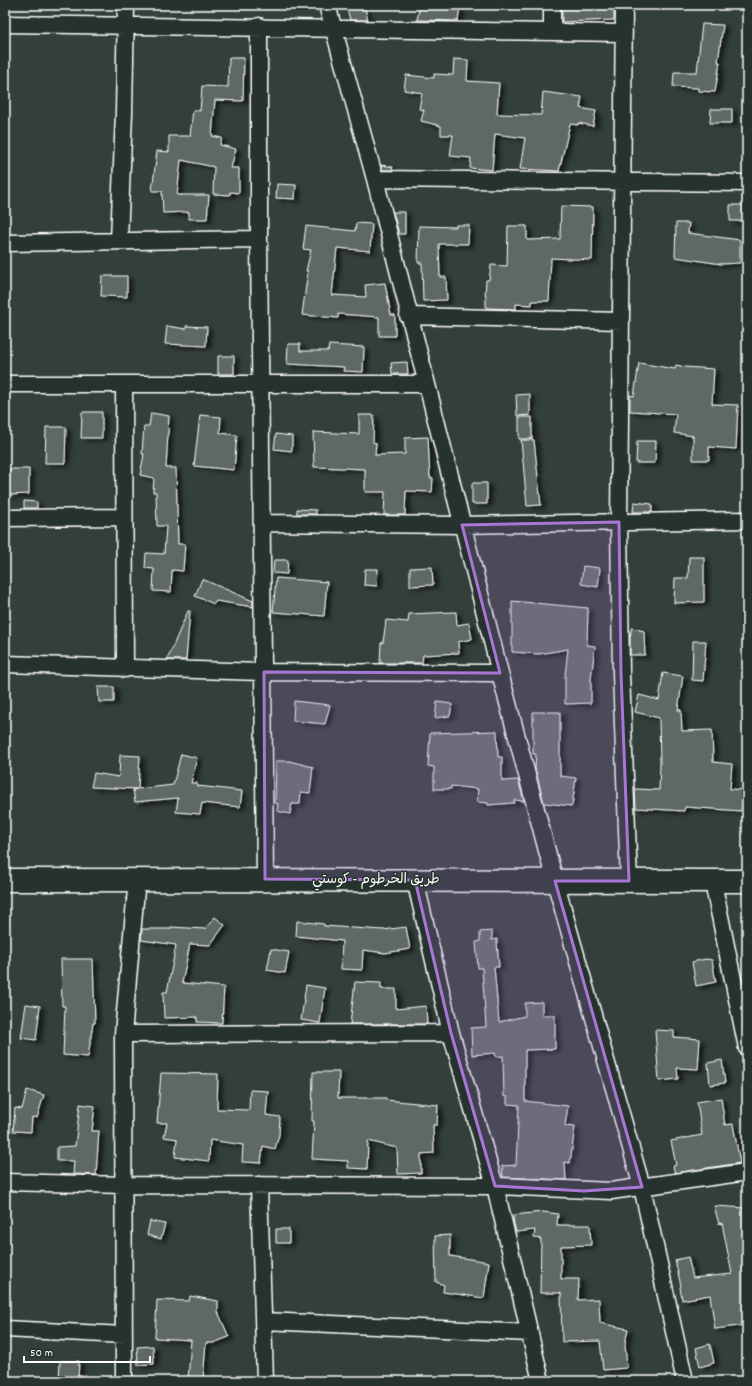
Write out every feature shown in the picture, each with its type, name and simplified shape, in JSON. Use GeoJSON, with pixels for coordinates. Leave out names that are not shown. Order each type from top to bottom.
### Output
{"type":"FeatureCollection","features":[{"type":"Feature","properties":{"kind":"highway","name":"طريق الخرطوم - كوستي"},"geometry":{"type":"LineString","coordinates":[[5,880],[265,879],[747,882]]}},
{"type":"Feature","properties":{"kind":"street"},"geometry":{"type":"LineString","coordinates":[[119,241],[126,5]]}},
{"type":"Feature","properties":{"kind":"street"},"geometry":{"type":"LineString","coordinates":[[327,5],[374,179],[500,673],[555,881],[642,1187],[685,1381]]}},
{"type":"Feature","properties":{"kind":"street"},"geometry":{"type":"LineString","coordinates":[[552,5],[552,32]]}},
{"type":"Feature","properties":{"kind":"street"},"geometry":{"type":"LineString","coordinates":[[624,5],[619,522],[621,673],[629,881]]}},
{"type":"Feature","properties":{"kind":"street"},"geometry":{"type":"LineString","coordinates":[[5,24],[259,26],[624,33]]}},
{"type":"Feature","properties":{"kind":"street"},"geometry":{"type":"LineString","coordinates":[[259,26],[259,239],[263,523],[265,879]]}},
{"type":"Feature","properties":{"kind":"street"},"geometry":{"type":"LineString","coordinates":[[374,179],[747,184]]}},
{"type":"Feature","properties":{"kind":"street"},"geometry":{"type":"LineString","coordinates":[[5,243],[259,239]]}},
{"type":"Feature","properties":{"kind":"street"},"geometry":{"type":"LineString","coordinates":[[408,316],[622,321]]}},
{"type":"Feature","properties":{"kind":"street"},"geometry":{"type":"LineString","coordinates":[[5,384],[426,384]]}},
{"type":"Feature","properties":{"kind":"street"},"geometry":{"type":"LineString","coordinates":[[124,385],[125,669]]}},
{"type":"Feature","properties":{"kind":"street"},"geometry":{"type":"LineString","coordinates":[[5,518],[124,518]]}},
{"type":"Feature","properties":{"kind":"street"},"geometry":{"type":"LineString","coordinates":[[263,523],[462,525],[747,520]]}},
{"type":"Feature","properties":{"kind":"street"},"geometry":{"type":"LineString","coordinates":[[5,664],[125,669],[264,672],[500,673]]}},
{"type":"Feature","properties":{"kind":"street"},"geometry":{"type":"LineString","coordinates":[[124,1381],[124,1034],[137,879]]}},
{"type":"Feature","properties":{"kind":"street"},"geometry":{"type":"LineString","coordinates":[[415,880],[451,1033],[495,1186],[541,1381]]}},
{"type":"Feature","properties":{"kind":"street"},"geometry":{"type":"LineString","coordinates":[[713,882],[745,1029],[747,1048]]}},
{"type":"Feature","properties":{"kind":"street"},"geometry":{"type":"LineString","coordinates":[[124,1034],[451,1033]]}},
{"type":"Feature","properties":{"kind":"street"},"geometry":{"type":"LineString","coordinates":[[5,1182],[124,1185],[495,1186],[584,1191],[642,1187],[747,1172]]}},
{"type":"Feature","properties":{"kind":"street"},"geometry":{"type":"LineString","coordinates":[[259,1185],[265,1381]]}},
{"type":"Feature","properties":{"kind":"street"},"geometry":{"type":"LineString","coordinates":[[264,1321],[530,1333]]}},
{"type":"Feature","properties":{"kind":"street"},"geometry":{"type":"LineString","coordinates":[[5,1329],[124,1335]]}},
{"type":"Feature","properties":{"kind":"highlighted area"},"geometry":{"type":"Polygon","coordinates":[[[619,522],[621,673],[629,881],[555,881],[642,1187],[584,1191],[495,1186],[451,1033],[415,880],[265,879],[264,672],[500,673],[462,525],[619,522]]]}},
{"type":"Feature","properties":{"kind":"building"},"geometry":{"type":"Polygon","coordinates":[[[346,5],[364,5],[368,20],[350,20],[346,5]]]}},
{"type":"Feature","properties":{"kind":"building"},"geometry":{"type":"Polygon","coordinates":[[[420,5],[460,8],[458,21],[417,20],[420,5]]]}},
{"type":"Feature","properties":{"kind":"building"},"geometry":{"type":"Polygon","coordinates":[[[562,8],[614,9],[614,20],[562,22],[562,8]]]}},
{"type":"Feature","properties":{"kind":"building"},"geometry":{"type":"Polygon","coordinates":[[[702,24],[723,25],[718,62],[720,62],[715,92],[698,91],[698,88],[673,87],[674,72],[697,72],[702,24]]]}},
{"type":"Feature","properties":{"kind":"building"},"geometry":{"type":"Polygon","coordinates":[[[229,58],[244,58],[243,101],[215,100],[212,136],[222,138],[220,145],[236,149],[231,168],[239,168],[239,193],[230,192],[230,195],[213,194],[214,167],[181,160],[177,195],[209,195],[207,219],[189,219],[189,212],[163,213],[162,191],[152,191],[157,151],[169,152],[169,136],[190,136],[193,110],[200,111],[202,86],[228,87],[229,58]]]}},
{"type":"Feature","properties":{"kind":"building"},"geometry":{"type":"Polygon","coordinates":[[[454,59],[468,60],[467,81],[499,83],[497,114],[541,115],[543,92],[582,97],[580,108],[596,111],[593,126],[578,123],[578,125],[570,124],[559,171],[520,169],[525,138],[495,134],[492,170],[470,168],[471,158],[450,156],[453,135],[441,135],[441,126],[421,121],[424,110],[419,109],[422,93],[404,90],[406,75],[434,78],[434,74],[453,75],[454,59]]]}},
{"type":"Feature","properties":{"kind":"building"},"geometry":{"type":"Polygon","coordinates":[[[711,109],[732,109],[732,123],[710,123],[711,109]]]}},
{"type":"Feature","properties":{"kind":"building"},"geometry":{"type":"Polygon","coordinates":[[[381,165],[393,167],[392,170],[382,170],[381,165]]]}},
{"type":"Feature","properties":{"kind":"building"},"geometry":{"type":"Polygon","coordinates":[[[277,184],[296,185],[295,199],[276,198],[277,184]]]}},
{"type":"Feature","properties":{"kind":"building"},"geometry":{"type":"Polygon","coordinates":[[[730,205],[744,205],[744,221],[730,221],[730,205]]]}},
{"type":"Feature","properties":{"kind":"building"},"geometry":{"type":"Polygon","coordinates":[[[561,206],[593,207],[592,260],[551,258],[549,301],[532,301],[532,305],[516,304],[516,309],[486,308],[486,280],[489,280],[491,265],[507,266],[508,226],[527,226],[527,240],[560,239],[561,206]]]}},
{"type":"Feature","properties":{"kind":"building"},"geometry":{"type":"Polygon","coordinates":[[[393,212],[405,212],[405,234],[399,234],[393,212]]]}},
{"type":"Feature","properties":{"kind":"building"},"geometry":{"type":"Polygon","coordinates":[[[356,223],[372,224],[370,251],[337,248],[332,295],[366,297],[365,285],[385,283],[391,315],[395,315],[395,336],[379,336],[379,317],[338,314],[338,318],[302,315],[308,271],[306,271],[311,250],[303,249],[306,226],[355,231],[356,223]]]}},
{"type":"Feature","properties":{"kind":"building"},"geometry":{"type":"Polygon","coordinates":[[[676,223],[689,223],[688,233],[740,240],[740,263],[721,264],[675,257],[676,223]]]}},
{"type":"Feature","properties":{"kind":"building"},"geometry":{"type":"Polygon","coordinates":[[[456,225],[469,225],[468,244],[439,244],[440,277],[446,277],[447,300],[423,301],[422,263],[418,263],[419,226],[456,227],[456,225]]]}},
{"type":"Feature","properties":{"kind":"building"},"geometry":{"type":"Polygon","coordinates":[[[102,276],[127,276],[127,297],[101,296],[102,276]]]}},
{"type":"Feature","properties":{"kind":"building"},"geometry":{"type":"Polygon","coordinates":[[[167,326],[186,329],[186,326],[207,327],[206,346],[165,344],[167,326]]]}},
{"type":"Feature","properties":{"kind":"building"},"geometry":{"type":"Polygon","coordinates":[[[288,344],[300,344],[300,351],[328,351],[329,345],[364,347],[363,372],[343,371],[344,367],[287,364],[288,344]]]}},
{"type":"Feature","properties":{"kind":"building"},"geometry":{"type":"Polygon","coordinates":[[[218,356],[234,356],[234,374],[218,374],[218,356]]]}},
{"type":"Feature","properties":{"kind":"building"},"geometry":{"type":"Polygon","coordinates":[[[407,362],[408,374],[392,374],[391,363],[407,362]]]}},
{"type":"Feature","properties":{"kind":"building"},"geometry":{"type":"Polygon","coordinates":[[[639,363],[675,369],[676,365],[714,369],[712,404],[738,405],[736,449],[709,447],[709,460],[693,460],[693,436],[674,433],[676,414],[630,411],[630,395],[634,396],[639,363]]]}},
{"type":"Feature","properties":{"kind":"building"},"geometry":{"type":"Polygon","coordinates":[[[530,394],[530,415],[517,416],[516,395],[530,394]]]}},
{"type":"Feature","properties":{"kind":"building"},"geometry":{"type":"Polygon","coordinates":[[[82,412],[102,412],[102,438],[81,438],[82,412]]]}},
{"type":"Feature","properties":{"kind":"building"},"geometry":{"type":"Polygon","coordinates":[[[151,413],[169,416],[166,468],[176,468],[178,544],[185,544],[183,571],[172,570],[171,592],[153,591],[154,569],[145,568],[146,553],[164,554],[166,526],[157,526],[156,492],[153,492],[154,478],[140,475],[144,454],[142,454],[144,426],[149,426],[151,413]]]}},
{"type":"Feature","properties":{"kind":"building"},"geometry":{"type":"Polygon","coordinates":[[[200,415],[221,417],[220,433],[237,435],[234,470],[194,466],[200,415]]]}},
{"type":"Feature","properties":{"kind":"building"},"geometry":{"type":"Polygon","coordinates":[[[359,415],[374,415],[373,442],[376,443],[375,455],[405,454],[405,438],[428,437],[430,478],[433,478],[432,492],[406,491],[405,515],[384,515],[385,492],[365,492],[365,469],[314,467],[313,432],[359,434],[359,415]]]}},
{"type":"Feature","properties":{"kind":"building"},"geometry":{"type":"Polygon","coordinates":[[[519,417],[532,417],[532,439],[519,439],[519,417]]]}},
{"type":"Feature","properties":{"kind":"building"},"geometry":{"type":"Polygon","coordinates":[[[46,427],[66,427],[65,463],[45,463],[46,427]]]}},
{"type":"Feature","properties":{"kind":"building"},"geometry":{"type":"Polygon","coordinates":[[[276,434],[292,436],[292,451],[274,449],[276,434]]]}},
{"type":"Feature","properties":{"kind":"building"},"geometry":{"type":"Polygon","coordinates":[[[521,440],[534,440],[541,505],[527,506],[521,440]]]}},
{"type":"Feature","properties":{"kind":"building"},"geometry":{"type":"Polygon","coordinates":[[[637,441],[656,441],[655,463],[636,463],[637,441]]]}},
{"type":"Feature","properties":{"kind":"building"},"geometry":{"type":"Polygon","coordinates":[[[9,469],[29,469],[29,494],[9,495],[9,469]]]}},
{"type":"Feature","properties":{"kind":"building"},"geometry":{"type":"Polygon","coordinates":[[[472,483],[487,483],[487,504],[472,504],[472,483]]]}},
{"type":"Feature","properties":{"kind":"building"},"geometry":{"type":"Polygon","coordinates":[[[24,501],[37,502],[37,508],[24,508],[24,501]]]}},
{"type":"Feature","properties":{"kind":"building"},"geometry":{"type":"Polygon","coordinates":[[[634,502],[652,504],[652,512],[633,512],[634,502]]]}},
{"type":"Feature","properties":{"kind":"building"},"geometry":{"type":"Polygon","coordinates":[[[297,509],[316,510],[316,514],[297,514],[297,509]]]}},
{"type":"Feature","properties":{"kind":"building"},"geometry":{"type":"Polygon","coordinates":[[[689,557],[704,557],[704,602],[674,603],[675,578],[688,578],[689,557]]]}},
{"type":"Feature","properties":{"kind":"building"},"geometry":{"type":"Polygon","coordinates":[[[274,560],[288,560],[287,574],[273,573],[274,560]]]}},
{"type":"Feature","properties":{"kind":"building"},"geometry":{"type":"Polygon","coordinates":[[[583,566],[600,568],[598,587],[581,584],[583,566]]]}},
{"type":"Feature","properties":{"kind":"building"},"geometry":{"type":"Polygon","coordinates":[[[432,567],[433,585],[410,586],[410,568],[432,567]]]}},
{"type":"Feature","properties":{"kind":"building"},"geometry":{"type":"Polygon","coordinates":[[[365,569],[378,569],[377,586],[364,585],[365,569]]]}},
{"type":"Feature","properties":{"kind":"building"},"geometry":{"type":"Polygon","coordinates":[[[276,578],[327,582],[324,616],[273,612],[276,578]]]}},
{"type":"Feature","properties":{"kind":"building"},"geometry":{"type":"Polygon","coordinates":[[[202,579],[253,601],[253,607],[216,601],[214,604],[195,596],[202,579]]]}},
{"type":"Feature","properties":{"kind":"building"},"geometry":{"type":"Polygon","coordinates":[[[512,601],[588,608],[587,645],[595,646],[591,679],[591,703],[565,704],[565,676],[568,649],[539,654],[512,652],[512,601]]]}},
{"type":"Feature","properties":{"kind":"building"},"geometry":{"type":"Polygon","coordinates":[[[188,611],[190,611],[186,660],[167,660],[188,611]]]}},
{"type":"Feature","properties":{"kind":"building"},"geometry":{"type":"Polygon","coordinates":[[[456,612],[457,625],[469,623],[472,639],[458,642],[459,653],[423,655],[422,663],[380,663],[381,643],[383,643],[386,620],[408,622],[409,614],[456,612]]]}},
{"type":"Feature","properties":{"kind":"building"},"geometry":{"type":"Polygon","coordinates":[[[632,628],[644,631],[645,655],[630,655],[630,637],[632,628]]]}},
{"type":"Feature","properties":{"kind":"building"},"geometry":{"type":"Polygon","coordinates":[[[693,641],[706,641],[703,681],[692,680],[693,641]]]}},
{"type":"Feature","properties":{"kind":"building"},"geometry":{"type":"Polygon","coordinates":[[[663,673],[683,676],[678,710],[681,710],[682,731],[712,730],[713,762],[732,764],[730,789],[743,790],[741,811],[685,807],[684,811],[636,808],[635,789],[659,790],[660,764],[659,718],[635,712],[639,695],[659,700],[663,673]]]}},
{"type":"Feature","properties":{"kind":"building"},"geometry":{"type":"Polygon","coordinates":[[[98,687],[114,687],[114,702],[99,702],[98,687]]]}},
{"type":"Feature","properties":{"kind":"building"},"geometry":{"type":"Polygon","coordinates":[[[294,701],[330,705],[325,724],[293,721],[294,701]]]}},
{"type":"Feature","properties":{"kind":"building"},"geometry":{"type":"Polygon","coordinates":[[[437,702],[452,704],[450,716],[435,718],[437,702]]]}},
{"type":"Feature","properties":{"kind":"building"},"geometry":{"type":"Polygon","coordinates":[[[533,712],[560,712],[560,776],[576,778],[572,806],[544,803],[535,768],[536,754],[533,754],[533,712]]]}},
{"type":"Feature","properties":{"kind":"building"},"geometry":{"type":"Polygon","coordinates":[[[497,731],[498,757],[502,757],[502,781],[518,780],[524,801],[514,800],[514,803],[488,805],[488,803],[477,802],[478,789],[451,786],[451,789],[434,789],[434,767],[428,766],[430,733],[497,731]]]}},
{"type":"Feature","properties":{"kind":"building"},"geometry":{"type":"Polygon","coordinates":[[[181,754],[197,758],[191,783],[197,783],[197,786],[242,791],[240,807],[202,803],[200,814],[176,812],[178,798],[135,802],[133,790],[137,789],[91,787],[94,773],[119,777],[120,755],[140,756],[138,789],[173,785],[181,754]]]}},
{"type":"Feature","properties":{"kind":"building"},"geometry":{"type":"Polygon","coordinates":[[[276,761],[289,761],[313,767],[310,793],[301,792],[300,804],[292,804],[290,814],[277,811],[278,804],[275,803],[276,761]]]}},
{"type":"Feature","properties":{"kind":"building"},"geometry":{"type":"Polygon","coordinates":[[[215,917],[225,925],[210,945],[190,944],[182,983],[224,987],[222,1023],[197,1022],[197,1017],[164,1018],[163,992],[167,992],[176,945],[141,940],[142,929],[171,929],[171,927],[205,929],[215,917]]]}},
{"type":"Feature","properties":{"kind":"building"},"geometry":{"type":"Polygon","coordinates":[[[297,921],[324,924],[324,926],[383,930],[406,927],[410,949],[385,953],[363,950],[362,970],[341,969],[342,941],[296,936],[297,921]]]}},
{"type":"Feature","properties":{"kind":"building"},"geometry":{"type":"Polygon","coordinates":[[[492,931],[492,940],[497,939],[499,967],[494,967],[499,1022],[525,1016],[525,1003],[542,1002],[542,1015],[555,1015],[555,1049],[525,1050],[525,1101],[568,1106],[565,1126],[575,1127],[570,1163],[565,1162],[566,1180],[503,1177],[502,1166],[516,1165],[519,1105],[507,1104],[507,1096],[504,1097],[503,1056],[496,1057],[495,1053],[472,1055],[471,1028],[486,1027],[482,968],[478,968],[476,942],[480,941],[480,932],[492,931]]]}},
{"type":"Feature","properties":{"kind":"building"},"geometry":{"type":"Polygon","coordinates":[[[271,949],[289,952],[285,973],[267,970],[271,949]]]}},
{"type":"Feature","properties":{"kind":"building"},"geometry":{"type":"Polygon","coordinates":[[[61,959],[93,959],[95,1023],[93,1023],[88,1057],[63,1055],[65,1006],[62,1006],[61,959]]]}},
{"type":"Feature","properties":{"kind":"building"},"geometry":{"type":"Polygon","coordinates":[[[706,959],[712,960],[716,982],[696,986],[692,962],[706,959]]]}},
{"type":"Feature","properties":{"kind":"building"},"geometry":{"type":"Polygon","coordinates":[[[355,982],[381,983],[381,989],[396,989],[396,1009],[426,1006],[427,1024],[350,1024],[355,982]]]}},
{"type":"Feature","properties":{"kind":"building"},"geometry":{"type":"Polygon","coordinates":[[[306,985],[325,988],[320,1023],[301,1020],[306,985]]]}},
{"type":"Feature","properties":{"kind":"building"},"geometry":{"type":"Polygon","coordinates":[[[26,1004],[40,1006],[36,1040],[21,1038],[26,1004]]]}},
{"type":"Feature","properties":{"kind":"building"},"geometry":{"type":"Polygon","coordinates":[[[655,1030],[674,1031],[674,1037],[700,1039],[698,1069],[677,1068],[678,1079],[659,1081],[655,1030]]]}},
{"type":"Feature","properties":{"kind":"building"},"geometry":{"type":"Polygon","coordinates":[[[722,1060],[725,1083],[710,1085],[708,1063],[722,1060]]]}},
{"type":"Feature","properties":{"kind":"building"},"geometry":{"type":"Polygon","coordinates":[[[313,1072],[339,1072],[338,1098],[386,1098],[386,1100],[438,1105],[437,1125],[433,1125],[434,1153],[421,1154],[421,1173],[398,1174],[397,1148],[368,1141],[367,1169],[348,1168],[348,1161],[312,1159],[314,1121],[312,1121],[313,1072]]]}},
{"type":"Feature","properties":{"kind":"building"},"geometry":{"type":"Polygon","coordinates":[[[161,1073],[218,1074],[217,1109],[249,1110],[250,1090],[268,1091],[266,1115],[280,1117],[279,1135],[275,1149],[263,1146],[261,1163],[242,1162],[243,1145],[210,1140],[209,1161],[175,1157],[177,1139],[164,1137],[167,1123],[157,1123],[161,1073]]]}},
{"type":"Feature","properties":{"kind":"building"},"geometry":{"type":"Polygon","coordinates":[[[27,1090],[44,1095],[37,1118],[32,1117],[31,1132],[13,1131],[15,1108],[22,1109],[27,1090]]]}},
{"type":"Feature","properties":{"kind":"building"},"geometry":{"type":"Polygon","coordinates":[[[721,1098],[725,1125],[733,1124],[740,1163],[675,1173],[673,1166],[676,1165],[671,1141],[702,1135],[697,1102],[721,1098]]]}},
{"type":"Feature","properties":{"kind":"building"},"geometry":{"type":"Polygon","coordinates":[[[80,1104],[95,1106],[92,1131],[99,1131],[96,1175],[73,1174],[74,1161],[57,1161],[57,1147],[75,1146],[80,1104]]]}},
{"type":"Feature","properties":{"kind":"building"},"geometry":{"type":"Polygon","coordinates":[[[714,1206],[747,1208],[747,1325],[715,1329],[710,1295],[682,1300],[681,1286],[675,1260],[688,1257],[693,1278],[732,1274],[722,1223],[719,1224],[714,1206]]]}},
{"type":"Feature","properties":{"kind":"building"},"geometry":{"type":"Polygon","coordinates":[[[543,1212],[558,1214],[557,1225],[590,1225],[591,1245],[561,1246],[561,1279],[579,1279],[578,1300],[599,1299],[600,1323],[628,1329],[625,1344],[627,1368],[603,1370],[600,1341],[562,1342],[561,1293],[540,1293],[541,1239],[534,1238],[535,1230],[516,1232],[514,1224],[513,1215],[543,1212]]]}},
{"type":"Feature","properties":{"kind":"building"},"geometry":{"type":"Polygon","coordinates":[[[150,1221],[165,1224],[161,1239],[147,1235],[150,1221]]]}},
{"type":"Feature","properties":{"kind":"building"},"geometry":{"type":"Polygon","coordinates":[[[276,1229],[289,1229],[289,1243],[276,1243],[276,1229]]]}},
{"type":"Feature","properties":{"kind":"building"},"geometry":{"type":"Polygon","coordinates":[[[450,1235],[450,1256],[489,1262],[484,1298],[443,1292],[444,1285],[436,1282],[435,1236],[450,1235]]]}},
{"type":"Feature","properties":{"kind":"building"},"geometry":{"type":"Polygon","coordinates":[[[190,1296],[218,1301],[218,1312],[229,1337],[213,1343],[206,1343],[203,1381],[188,1381],[191,1340],[155,1338],[157,1300],[189,1301],[190,1296]]]}},
{"type":"Feature","properties":{"kind":"building"},"geometry":{"type":"Polygon","coordinates":[[[710,1344],[714,1363],[700,1367],[696,1348],[710,1344]]]}},
{"type":"Feature","properties":{"kind":"building"},"geometry":{"type":"Polygon","coordinates":[[[153,1346],[154,1364],[138,1365],[137,1347],[153,1346]]]}},
{"type":"Feature","properties":{"kind":"building"},"geometry":{"type":"Polygon","coordinates":[[[60,1361],[79,1361],[78,1381],[59,1381],[60,1361]]]}}]}
